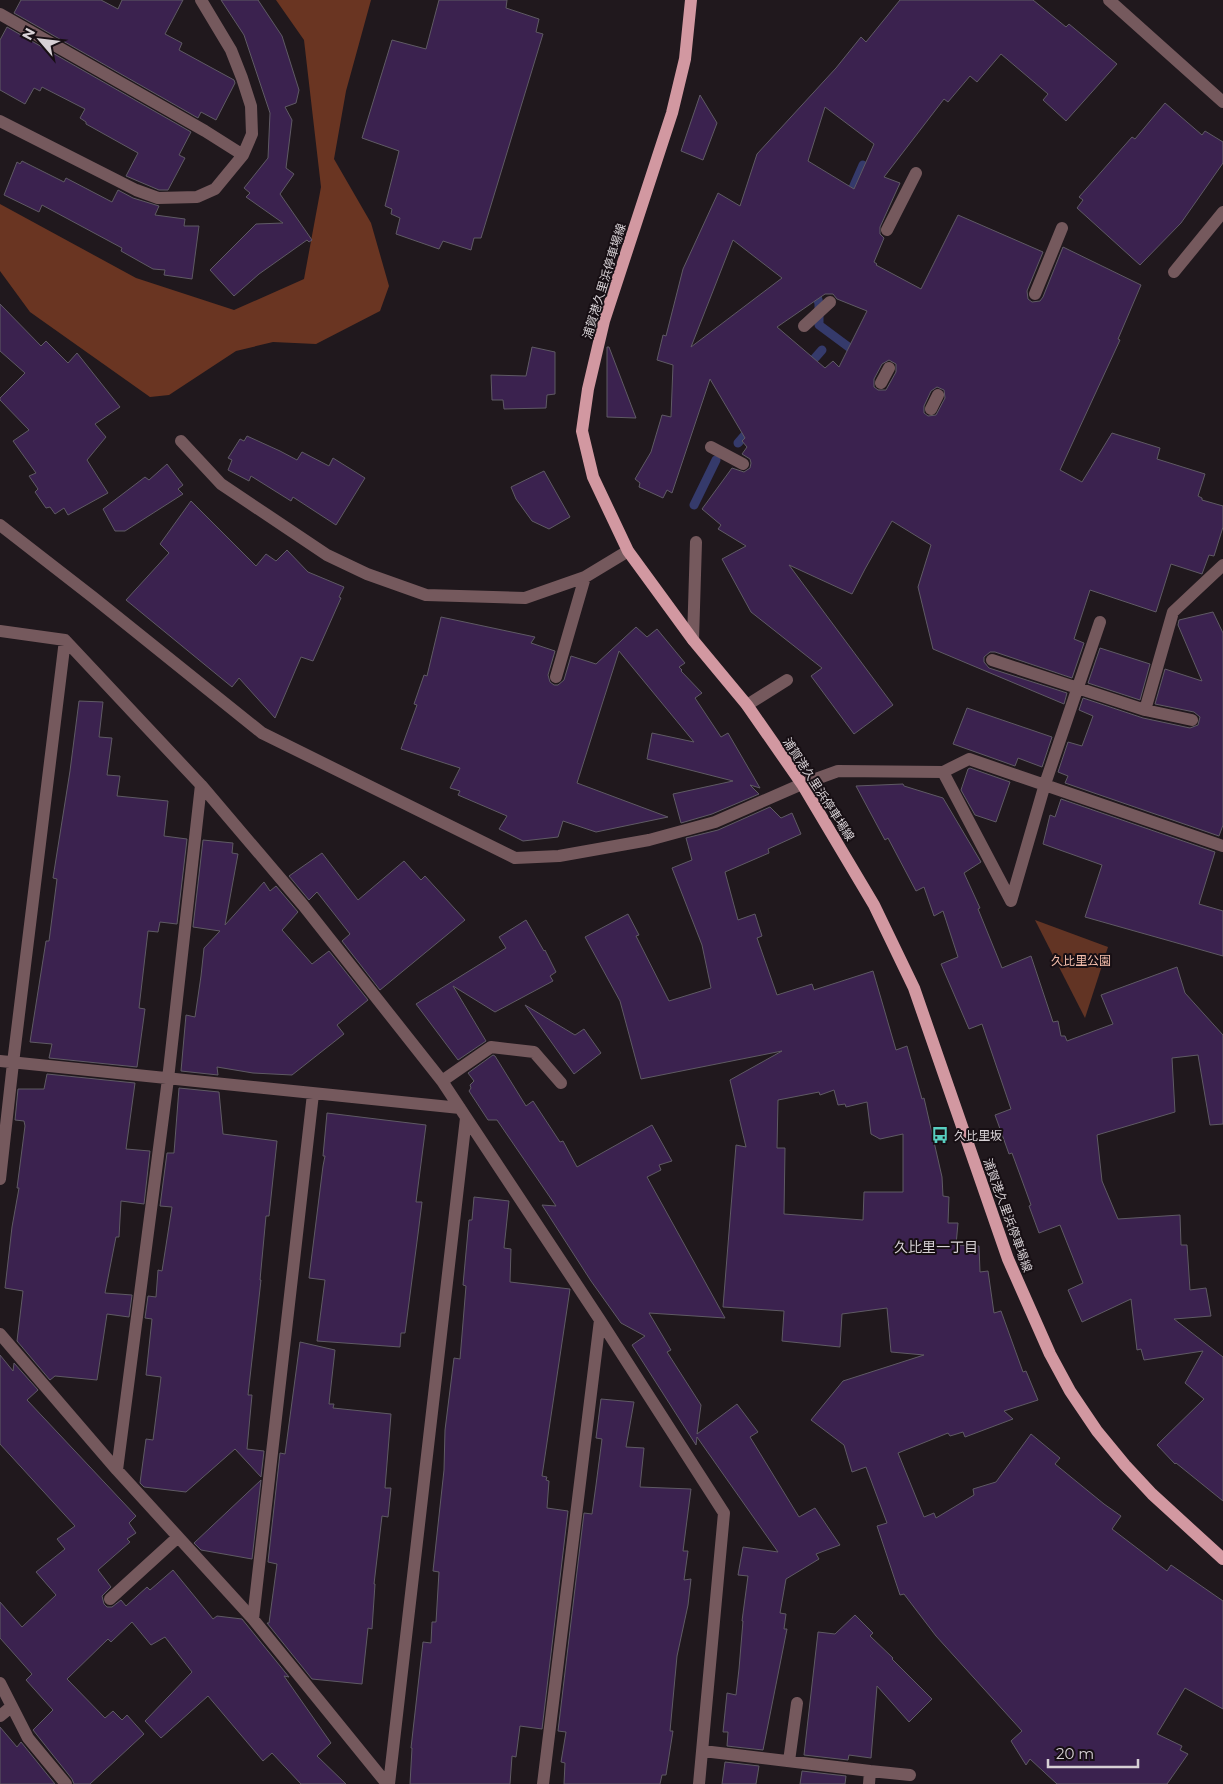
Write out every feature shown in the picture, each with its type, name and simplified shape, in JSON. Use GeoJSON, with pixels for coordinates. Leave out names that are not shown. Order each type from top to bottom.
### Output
{"type":"FeatureCollection","features":[{"type":"Feature","properties":{"kind":"main road","name":"浦賀港久里浜停車場線"},"geometry":{"type":"LineString","coordinates":[[691,0],[685,59],[672,113],[604,321],[588,389],[582,432],[593,477],[628,551],[693,640],[746,706],[802,784],[874,905],[914,988],[1008,1259],[1050,1354],[1070,1391],[1097,1431],[1125,1466],[1152,1494],[1223,1559]]}},
{"type":"Feature","properties":{"kind":"street"},"geometry":{"type":"LineString","coordinates":[[0,121],[136,190],[158,198],[197,197],[215,189],[243,155],[252,134],[251,106],[231,50],[201,0]]}},
{"type":"Feature","properties":{"kind":"street"},"geometry":{"type":"LineString","coordinates":[[1108,0],[1223,102]]}},
{"type":"Feature","properties":{"kind":"street"},"geometry":{"type":"LineString","coordinates":[[0,14],[205,131],[243,155]]}},
{"type":"Feature","properties":{"kind":"street"},"geometry":{"type":"LineString","coordinates":[[887,230],[916,173]]}},
{"type":"Feature","properties":{"kind":"street"},"geometry":{"type":"LineString","coordinates":[[1174,272],[1223,212]]}},
{"type":"Feature","properties":{"kind":"street"},"geometry":{"type":"LineString","coordinates":[[1035,294],[1062,228]]}},
{"type":"Feature","properties":{"kind":"street"},"geometry":{"type":"LineString","coordinates":[[808,322],[827,306]]}},
{"type":"Feature","properties":{"kind":"street"},"geometry":{"type":"LineString","coordinates":[[881,383],[889,368]]}},
{"type":"Feature","properties":{"kind":"street"},"geometry":{"type":"LineString","coordinates":[[931,409],[938,395]]}},
{"type":"Feature","properties":{"kind":"street"},"geometry":{"type":"LineString","coordinates":[[181,441],[220,484],[327,555],[368,574],[426,595],[525,598],[585,577],[628,551]]}},
{"type":"Feature","properties":{"kind":"street"},"geometry":{"type":"LineString","coordinates":[[711,447],[744,464]]}},
{"type":"Feature","properties":{"kind":"street"},"geometry":{"type":"LineString","coordinates":[[0,525],[102,604],[262,733],[515,858],[559,856],[649,840],[715,822],[802,784],[838,771],[943,772],[969,759],[1223,846]]}},
{"type":"Feature","properties":{"kind":"street"},"geometry":{"type":"LineString","coordinates":[[693,640],[696,542]]}},
{"type":"Feature","properties":{"kind":"street"},"geometry":{"type":"LineString","coordinates":[[1145,710],[1173,612],[1223,565]]}},
{"type":"Feature","properties":{"kind":"street"},"geometry":{"type":"LineString","coordinates":[[556,677],[585,577]]}},
{"type":"Feature","properties":{"kind":"street"},"geometry":{"type":"LineString","coordinates":[[943,772],[1011,901],[1045,784],[1100,622]]}},
{"type":"Feature","properties":{"kind":"street"},"geometry":{"type":"LineString","coordinates":[[0,631],[65,640],[201,785],[303,905],[442,1081],[600,1320],[724,1513],[699,1784]]}},
{"type":"Feature","properties":{"kind":"street"},"geometry":{"type":"LineString","coordinates":[[0,1178],[6,1062],[65,640]]}},
{"type":"Feature","properties":{"kind":"street"},"geometry":{"type":"LineString","coordinates":[[992,660],[1145,710],[1192,720]]}},
{"type":"Feature","properties":{"kind":"street"},"geometry":{"type":"LineString","coordinates":[[746,706],[787,680]]}},
{"type":"Feature","properties":{"kind":"street"},"geometry":{"type":"LineString","coordinates":[[117,1470],[168,1079],[201,785]]}},
{"type":"Feature","properties":{"kind":"street"},"geometry":{"type":"LineString","coordinates":[[442,1081],[491,1047],[534,1052],[561,1083]]}},
{"type":"Feature","properties":{"kind":"street"},"geometry":{"type":"LineString","coordinates":[[6,1062],[313,1094],[463,1113]]}},
{"type":"Feature","properties":{"kind":"street"},"geometry":{"type":"LineString","coordinates":[[253,1618],[313,1094]]}},
{"type":"Feature","properties":{"kind":"street"},"geometry":{"type":"LineString","coordinates":[[388,1784],[463,1113]]}},
{"type":"Feature","properties":{"kind":"street"},"geometry":{"type":"LineString","coordinates":[[543,1784],[600,1320]]}},
{"type":"Feature","properties":{"kind":"street"},"geometry":{"type":"LineString","coordinates":[[0,1334],[117,1470],[253,1618],[388,1784]]}},
{"type":"Feature","properties":{"kind":"street"},"geometry":{"type":"LineString","coordinates":[[110,1599],[178,1537]]}},
{"type":"Feature","properties":{"kind":"street"},"geometry":{"type":"LineString","coordinates":[[0,1683],[28,1738],[66,1784]]}},
{"type":"Feature","properties":{"kind":"street"},"geometry":{"type":"LineString","coordinates":[[789,1761],[797,1703]]}},
{"type":"Feature","properties":{"kind":"street"},"geometry":{"type":"LineString","coordinates":[[0,1716],[11,1707]]}},
{"type":"Feature","properties":{"kind":"street"},"geometry":{"type":"LineString","coordinates":[[703,1751],[910,1775]]}},
{"type":"Feature","properties":{"kind":"street"},"geometry":{"type":"LineString","coordinates":[[869,1784],[870,1770]]}},
{"type":"Feature","properties":{"kind":"green space","name":"久比里公園"},"geometry":{"type":"Polygon","coordinates":[[[1035,920],[1108,947],[1085,1018],[1035,920]]]}},
{"type":"Feature","properties":{"kind":"shaded area"},"geometry":{"type":"Polygon","coordinates":[[[276,0],[371,0],[346,91],[334,159],[371,223],[389,286],[380,311],[316,344],[273,342],[236,351],[169,395],[150,397],[30,312],[0,271],[0,204],[136,278],[234,310],[304,279],[321,187],[304,40],[276,0]]]}},
{"type":"Feature","properties":{"kind":"building"},"geometry":{"type":"Polygon","coordinates":[[[21,0],[101,0],[118,9],[122,0],[183,0],[165,34],[182,43],[179,50],[234,80],[235,83],[216,120],[201,112],[198,118],[14,13],[21,0]]]}},
{"type":"Feature","properties":{"kind":"building"},"geometry":{"type":"Polygon","coordinates":[[[221,0],[258,0],[282,36],[299,90],[296,103],[285,107],[292,120],[286,168],[294,174],[280,194],[312,240],[309,242],[307,240],[259,274],[234,296],[210,270],[256,224],[283,223],[246,197],[250,193],[244,188],[268,158],[270,113],[244,35],[221,0]]]}},
{"type":"Feature","properties":{"kind":"building"},"geometry":{"type":"Polygon","coordinates":[[[439,0],[507,0],[506,8],[539,19],[536,32],[543,34],[481,238],[474,238],[471,250],[443,241],[439,249],[396,234],[400,218],[391,214],[392,209],[385,206],[399,151],[362,138],[392,40],[426,49],[439,0]]]}},
{"type":"Feature","properties":{"kind":"building"},"geometry":{"type":"Polygon","coordinates":[[[900,0],[1033,0],[1066,27],[1069,24],[1117,64],[1066,121],[1043,100],[1048,94],[1001,54],[977,82],[970,76],[948,102],[944,99],[884,177],[900,183],[880,227],[880,234],[884,238],[874,262],[876,265],[921,289],[958,215],[1043,252],[1027,291],[1028,299],[1032,302],[1040,301],[1043,297],[1063,247],[1141,285],[1118,339],[1120,340],[1060,470],[1082,482],[1112,433],[1160,448],[1157,459],[1205,474],[1198,496],[1202,500],[1223,506],[1223,527],[1214,556],[1209,555],[1202,574],[1171,564],[1156,612],[1090,590],[1074,639],[1084,643],[1072,678],[995,652],[990,652],[984,657],[984,662],[989,668],[1067,693],[1064,704],[933,649],[918,587],[931,545],[892,521],[852,594],[789,565],[893,705],[854,734],[811,676],[822,668],[751,612],[722,559],[746,546],[718,529],[721,525],[702,509],[732,468],[744,472],[750,468],[751,463],[750,459],[742,454],[747,447],[742,441],[745,438],[710,379],[672,493],[667,490],[663,498],[639,487],[640,483],[635,479],[651,452],[662,415],[671,417],[673,365],[657,360],[663,335],[666,336],[683,269],[718,193],[740,206],[757,154],[836,68],[861,37],[866,42],[900,0]],[[825,107],[808,161],[854,189],[874,144],[825,107]],[[733,240],[691,347],[782,278],[733,240]],[[825,294],[777,327],[825,368],[833,361],[839,367],[867,311],[837,299],[833,294],[825,294]],[[889,360],[882,364],[874,379],[874,387],[878,390],[886,390],[896,372],[896,364],[889,360]],[[937,387],[931,391],[924,406],[924,413],[928,416],[936,415],[945,398],[944,390],[937,387]]]}},
{"type":"Feature","properties":{"kind":"building"},"geometry":{"type":"Polygon","coordinates":[[[7,27],[191,132],[179,155],[185,158],[168,190],[159,190],[126,176],[138,153],[86,124],[80,118],[85,109],[42,87],[40,91],[34,88],[25,104],[0,90],[0,40],[7,27]]]}},
{"type":"Feature","properties":{"kind":"building"},"geometry":{"type":"Polygon","coordinates":[[[700,95],[717,123],[703,160],[681,151],[700,95]]]}},
{"type":"Feature","properties":{"kind":"building"},"geometry":{"type":"Polygon","coordinates":[[[1165,103],[1202,135],[1205,131],[1223,142],[1223,163],[1181,223],[1140,265],[1077,208],[1083,200],[1079,197],[1132,137],[1135,139],[1165,103]]]}},
{"type":"Feature","properties":{"kind":"building"},"geometry":{"type":"Polygon","coordinates":[[[22,161],[64,182],[66,178],[112,202],[118,190],[133,198],[159,206],[155,215],[185,219],[184,226],[199,226],[192,279],[164,275],[165,270],[153,269],[121,251],[122,248],[42,205],[39,212],[4,195],[17,162],[20,164],[22,161]]]}},
{"type":"Feature","properties":{"kind":"building"},"geometry":{"type":"Polygon","coordinates":[[[0,304],[41,346],[46,341],[68,363],[77,353],[120,407],[95,424],[106,437],[87,460],[108,493],[68,515],[64,508],[55,514],[50,507],[46,508],[35,492],[38,489],[29,476],[36,473],[13,441],[29,430],[0,398],[25,373],[0,351],[0,304]]]}},
{"type":"Feature","properties":{"kind":"building"},"geometry":{"type":"Polygon","coordinates":[[[532,347],[555,352],[555,394],[547,395],[546,408],[504,409],[503,400],[492,400],[491,375],[526,376],[532,347]]]}},
{"type":"Feature","properties":{"kind":"building"},"geometry":{"type":"Polygon","coordinates":[[[607,347],[609,347],[636,418],[607,417],[607,347]]]}},
{"type":"Feature","properties":{"kind":"building"},"geometry":{"type":"Polygon","coordinates":[[[247,436],[297,460],[302,452],[329,466],[333,458],[365,478],[336,525],[293,497],[291,501],[251,476],[249,481],[228,470],[232,460],[228,458],[240,439],[244,441],[247,436]]]}},
{"type":"Feature","properties":{"kind":"building"},"geometry":{"type":"Polygon","coordinates":[[[167,464],[183,485],[178,489],[183,494],[125,531],[115,531],[103,509],[145,477],[149,480],[167,464]]]}},
{"type":"Feature","properties":{"kind":"building"},"geometry":{"type":"Polygon","coordinates":[[[544,471],[570,517],[549,529],[532,521],[516,499],[511,487],[544,471]]]}},
{"type":"Feature","properties":{"kind":"building"},"geometry":{"type":"Polygon","coordinates":[[[191,501],[256,566],[266,554],[276,561],[287,550],[308,572],[344,587],[313,661],[301,657],[275,718],[239,678],[232,687],[126,600],[169,553],[160,544],[191,501]]]}},
{"type":"Feature","properties":{"kind":"building"},"geometry":{"type":"Polygon","coordinates":[[[1213,612],[1223,633],[1223,825],[1219,836],[1065,783],[1068,776],[1058,772],[1068,742],[1082,746],[1093,716],[1079,710],[1083,698],[1143,718],[1190,728],[1198,725],[1200,717],[1194,712],[1155,704],[1165,669],[1202,681],[1178,625],[1179,620],[1213,612]]]}},
{"type":"Feature","properties":{"kind":"building"},"geometry":{"type":"Polygon","coordinates":[[[441,617],[535,637],[531,643],[555,651],[548,675],[550,682],[554,685],[558,685],[564,680],[571,656],[596,664],[636,627],[647,637],[657,629],[685,663],[679,667],[681,671],[702,693],[695,698],[721,737],[728,733],[760,788],[750,785],[759,794],[712,814],[681,823],[673,794],[733,781],[647,759],[652,733],[694,742],[619,651],[577,783],[668,817],[596,832],[563,821],[558,837],[523,841],[499,829],[507,816],[458,795],[460,791],[450,788],[460,768],[401,749],[417,705],[414,704],[424,675],[427,676],[441,617]]]}},
{"type":"Feature","properties":{"kind":"building"},"geometry":{"type":"Polygon","coordinates":[[[1100,648],[1150,664],[1140,700],[1088,683],[1100,648]]]}},
{"type":"Feature","properties":{"kind":"building"},"geometry":{"type":"Polygon","coordinates":[[[79,701],[103,702],[99,737],[112,738],[107,775],[120,776],[117,796],[168,801],[164,836],[187,839],[177,924],[160,922],[158,932],[148,931],[139,1008],[145,1009],[137,1067],[49,1058],[52,1044],[30,1042],[46,941],[49,941],[57,879],[53,878],[79,701]]]}},
{"type":"Feature","properties":{"kind":"building"},"geometry":{"type":"Polygon","coordinates":[[[967,708],[1052,737],[1042,767],[1018,758],[1015,766],[953,744],[967,708]]]}},
{"type":"Feature","properties":{"kind":"building"},"geometry":{"type":"Polygon","coordinates":[[[970,768],[1010,782],[996,822],[975,815],[961,790],[970,768]]]}},
{"type":"Feature","properties":{"kind":"building"},"geometry":{"type":"Polygon","coordinates":[[[903,784],[904,786],[943,798],[981,862],[964,873],[980,908],[978,909],[1002,968],[1031,956],[1053,1022],[1058,1021],[1061,1036],[1065,1036],[1067,1041],[1113,1024],[1101,995],[1177,967],[1185,993],[1223,1035],[1223,1124],[1210,1125],[1198,1055],[1172,1058],[1175,1112],[1097,1135],[1102,1181],[1118,1219],[1180,1215],[1181,1245],[1187,1245],[1190,1290],[1206,1288],[1211,1316],[1174,1319],[1223,1357],[1223,1501],[1175,1464],[1157,1445],[1204,1399],[1185,1383],[1203,1351],[1144,1360],[1141,1349],[1137,1350],[1131,1299],[1082,1322],[1068,1290],[1083,1283],[1060,1225],[1039,1233],[1012,1153],[1009,1154],[995,1115],[1011,1109],[982,1024],[969,1029],[941,964],[958,957],[943,911],[934,916],[924,887],[916,891],[888,838],[885,840],[856,786],[903,784]]]}},
{"type":"Feature","properties":{"kind":"building"},"geometry":{"type":"Polygon","coordinates":[[[1061,799],[1215,852],[1199,904],[1223,911],[1223,956],[1085,917],[1102,865],[1043,844],[1050,815],[1055,817],[1061,799]]]}},
{"type":"Feature","properties":{"kind":"building"},"geometry":{"type":"Polygon","coordinates":[[[770,807],[781,818],[792,813],[801,834],[768,849],[769,853],[725,872],[738,920],[755,914],[762,936],[757,938],[777,995],[812,984],[814,990],[873,971],[896,1050],[907,1046],[922,1099],[924,1098],[942,1177],[943,1196],[949,1197],[948,1223],[958,1223],[956,1245],[979,1246],[980,1272],[988,1271],[994,1313],[1001,1311],[1023,1372],[1026,1371],[1038,1400],[1004,1411],[1013,1419],[965,1437],[963,1432],[950,1436],[948,1433],[898,1453],[924,1517],[934,1513],[936,1518],[974,1495],[973,1489],[996,1482],[1031,1434],[1060,1458],[1055,1464],[1121,1516],[1112,1529],[1167,1571],[1171,1565],[1223,1601],[1223,1709],[1185,1688],[1157,1734],[1182,1746],[1180,1750],[1188,1754],[1167,1784],[1057,1784],[1030,1759],[1026,1765],[1011,1741],[1022,1731],[936,1636],[904,1594],[900,1595],[877,1526],[887,1523],[866,1467],[852,1472],[844,1445],[811,1420],[843,1381],[924,1355],[891,1352],[887,1308],[842,1314],[840,1347],[782,1341],[784,1311],[723,1307],[736,1145],[746,1147],[730,1080],[782,1051],[641,1079],[620,1001],[585,937],[628,914],[639,935],[636,936],[669,1001],[711,988],[702,945],[672,868],[692,860],[686,838],[718,830],[770,807]],[[834,1090],[820,1095],[819,1092],[778,1100],[777,1148],[785,1148],[784,1214],[863,1220],[864,1192],[903,1192],[903,1134],[880,1139],[871,1134],[867,1102],[846,1107],[845,1104],[838,1105],[834,1090]]]}},
{"type":"Feature","properties":{"kind":"building"},"geometry":{"type":"Polygon","coordinates":[[[203,840],[233,843],[232,853],[238,854],[225,925],[264,882],[270,891],[276,886],[298,912],[282,930],[312,964],[329,951],[368,1000],[337,1025],[344,1034],[292,1075],[253,1073],[217,1067],[218,1075],[181,1071],[186,1015],[195,1017],[204,948],[220,931],[193,927],[203,840]]]}},
{"type":"Feature","properties":{"kind":"building"},"geometry":{"type":"Polygon","coordinates":[[[322,853],[358,900],[404,861],[421,880],[425,876],[465,920],[380,990],[342,941],[350,934],[317,892],[309,900],[289,876],[322,853]]]}},
{"type":"Feature","properties":{"kind":"building"},"geometry":{"type":"Polygon","coordinates":[[[526,920],[556,972],[550,976],[553,981],[495,1012],[453,986],[486,1041],[458,1060],[416,1004],[506,948],[499,937],[526,920]]]}},
{"type":"Feature","properties":{"kind":"building"},"geometry":{"type":"Polygon","coordinates":[[[525,1005],[575,1035],[584,1029],[601,1053],[574,1074],[525,1005]]]}},
{"type":"Feature","properties":{"kind":"building"},"geometry":{"type":"Polygon","coordinates":[[[493,1055],[526,1106],[533,1101],[560,1142],[563,1141],[577,1167],[652,1125],[672,1161],[659,1165],[661,1170],[647,1177],[725,1318],[649,1313],[671,1350],[667,1352],[701,1405],[697,1434],[737,1404],[758,1432],[750,1437],[799,1517],[815,1508],[840,1545],[816,1554],[819,1559],[786,1579],[780,1613],[786,1614],[784,1629],[787,1629],[763,1750],[727,1746],[728,1732],[723,1732],[727,1693],[736,1695],[739,1669],[742,1621],[748,1576],[738,1575],[743,1547],[778,1552],[697,1437],[696,1445],[632,1345],[645,1336],[621,1323],[591,1281],[542,1205],[556,1206],[497,1120],[488,1120],[469,1091],[470,1085],[474,1081],[468,1073],[493,1055]]]}},
{"type":"Feature","properties":{"kind":"building"},"geometry":{"type":"Polygon","coordinates":[[[47,1074],[135,1083],[126,1149],[150,1151],[144,1204],[121,1201],[119,1237],[116,1237],[105,1293],[132,1295],[129,1317],[107,1314],[97,1380],[55,1376],[50,1380],[17,1341],[23,1291],[5,1288],[12,1227],[19,1188],[17,1188],[25,1126],[24,1121],[15,1120],[18,1089],[44,1089],[47,1074]]]}},
{"type":"Feature","properties":{"kind":"building"},"geometry":{"type":"Polygon","coordinates":[[[179,1088],[219,1092],[223,1134],[277,1141],[269,1216],[266,1216],[248,1395],[252,1395],[247,1449],[264,1451],[261,1477],[235,1449],[186,1492],[144,1487],[140,1483],[146,1439],[153,1440],[161,1377],[146,1375],[152,1319],[145,1318],[148,1296],[156,1297],[158,1270],[162,1271],[172,1207],[160,1206],[167,1153],[174,1153],[179,1088]]]}},
{"type":"Feature","properties":{"kind":"building"},"geometry":{"type":"Polygon","coordinates":[[[327,1113],[426,1125],[416,1202],[422,1202],[405,1333],[401,1333],[400,1347],[317,1341],[325,1280],[309,1278],[325,1156],[323,1156],[327,1113]]]}},
{"type":"Feature","properties":{"kind":"building"},"geometry":{"type":"Polygon","coordinates":[[[474,1197],[509,1201],[504,1248],[511,1249],[510,1282],[570,1289],[542,1476],[547,1477],[546,1480],[549,1481],[547,1508],[568,1511],[542,1729],[520,1726],[516,1757],[512,1756],[510,1784],[410,1784],[411,1748],[423,1642],[431,1643],[432,1622],[436,1622],[439,1572],[433,1571],[444,1470],[445,1430],[454,1358],[460,1359],[466,1286],[463,1285],[469,1220],[472,1220],[474,1197]]]}},
{"type":"Feature","properties":{"kind":"building"},"geometry":{"type":"Polygon","coordinates":[[[300,1342],[335,1350],[329,1404],[334,1404],[333,1408],[391,1414],[385,1488],[391,1488],[388,1517],[382,1516],[374,1584],[372,1629],[368,1628],[362,1684],[312,1679],[267,1623],[269,1623],[277,1564],[268,1562],[280,1453],[285,1454],[300,1342]]]}},
{"type":"Feature","properties":{"kind":"building"},"geometry":{"type":"Polygon","coordinates":[[[0,1355],[13,1371],[14,1363],[38,1390],[27,1400],[136,1516],[129,1523],[136,1533],[127,1539],[130,1542],[98,1570],[111,1587],[102,1596],[104,1604],[107,1607],[112,1607],[121,1600],[126,1606],[147,1587],[150,1590],[173,1570],[213,1619],[217,1616],[242,1619],[289,1677],[284,1676],[331,1743],[317,1756],[346,1784],[301,1784],[272,1753],[263,1761],[208,1696],[161,1738],[145,1721],[192,1672],[165,1637],[151,1645],[132,1622],[111,1642],[108,1639],[67,1679],[105,1718],[113,1711],[122,1720],[127,1715],[144,1734],[90,1784],[74,1784],[33,1730],[53,1710],[26,1680],[32,1674],[0,1638],[0,1602],[22,1627],[56,1595],[36,1572],[65,1549],[57,1539],[75,1526],[0,1444],[0,1355]]]}},
{"type":"Feature","properties":{"kind":"building"},"geometry":{"type":"Polygon","coordinates":[[[601,1399],[634,1402],[626,1447],[644,1448],[640,1487],[691,1489],[683,1551],[688,1551],[684,1580],[691,1579],[688,1605],[677,1656],[670,1731],[673,1731],[666,1775],[662,1775],[660,1784],[564,1784],[565,1763],[561,1762],[566,1732],[558,1731],[584,1513],[592,1514],[602,1439],[596,1438],[601,1399]]]}},
{"type":"Feature","properties":{"kind":"building"},"geometry":{"type":"Polygon","coordinates":[[[261,1480],[252,1559],[201,1550],[194,1543],[261,1480]]]}},
{"type":"Feature","properties":{"kind":"building"},"geometry":{"type":"Polygon","coordinates":[[[855,1615],[873,1633],[870,1636],[932,1699],[909,1722],[877,1686],[871,1758],[849,1755],[848,1760],[804,1755],[818,1632],[835,1634],[855,1615]]]}},
{"type":"Feature","properties":{"kind":"building"},"geometry":{"type":"Polygon","coordinates":[[[0,1727],[17,1747],[21,1742],[55,1784],[0,1784],[0,1727]]]}},
{"type":"Feature","properties":{"kind":"building"},"geometry":{"type":"Polygon","coordinates":[[[725,1762],[759,1766],[756,1784],[722,1784],[725,1762]]]}},
{"type":"Feature","properties":{"kind":"building"},"geometry":{"type":"Polygon","coordinates":[[[802,1771],[846,1776],[845,1784],[800,1784],[802,1771]]]}},
{"type":"Feature","properties":{"kind":"waterway"},"geometry":{"type":"LineString","coordinates":[[848,199],[863,165]]}},
{"type":"Feature","properties":{"kind":"waterway"},"geometry":{"type":"LineString","coordinates":[[815,287],[819,304],[819,325],[858,354]]}},
{"type":"Feature","properties":{"kind":"waterway"},"geometry":{"type":"LineString","coordinates":[[807,367],[822,350]]}},
{"type":"Feature","properties":{"kind":"waterway"},"geometry":{"type":"LineString","coordinates":[[738,443],[751,428]]}},
{"type":"Feature","properties":{"kind":"waterway"},"geometry":{"type":"LineString","coordinates":[[694,505],[716,460]]}},
{"type":"Feature","properties":{"kind":"place","name":"久比里坂"},"geometry":{"type":"Point","coordinates":[940,1135]}},
{"type":"Feature","properties":{"kind":"district","name":"久比里一丁目"},"geometry":{"type":"Point","coordinates":[936,1247]}}]}
